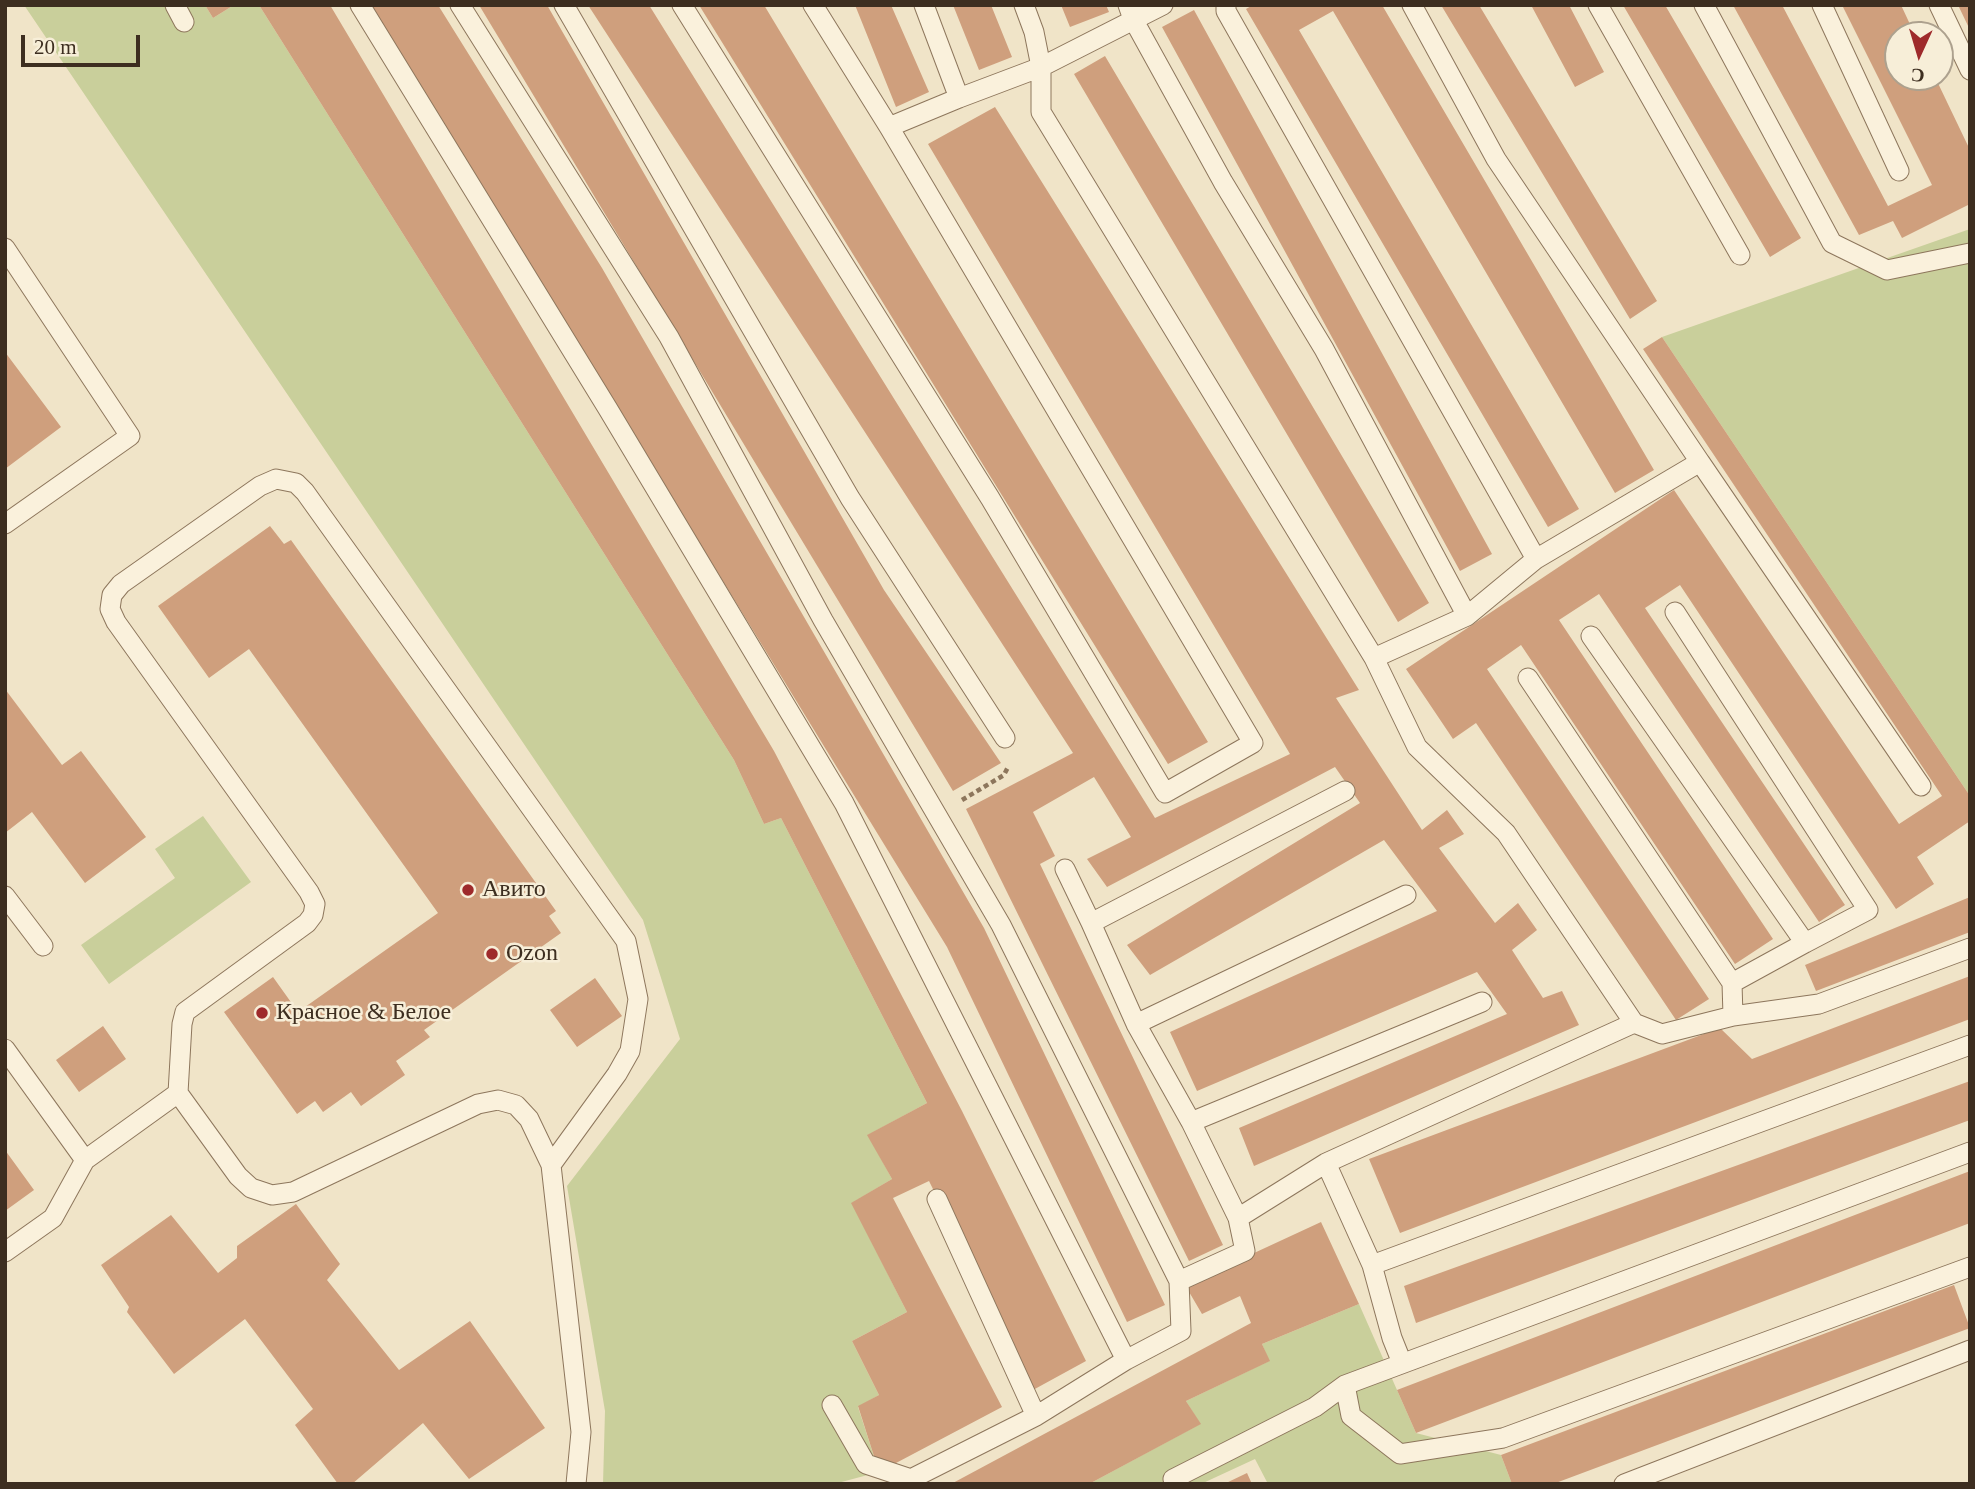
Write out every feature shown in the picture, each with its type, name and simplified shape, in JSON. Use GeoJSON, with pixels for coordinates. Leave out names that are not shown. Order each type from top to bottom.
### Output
{"type":"FeatureCollection","features":[{"type":"Feature","properties":{"kind":"lane"},"geometry":{"type":"LineString","coordinates":[[360,5],[844,803],[1126,1360]]}},
{"type":"Feature","properties":{"kind":"lane"},"geometry":{"type":"LineString","coordinates":[[460,5],[669,337],[823,620],[1002,925],[1179,1281],[1181,1331],[1126,1360],[1036,1416],[911,1479],[866,1464],[832,1405]]}},
{"type":"Feature","properties":{"kind":"lane"},"geometry":{"type":"LineString","coordinates":[[564,5],[850,498],[1005,738]]}},
{"type":"Feature","properties":{"kind":"lane"},"geometry":{"type":"LineString","coordinates":[[682,5],[990,498],[1165,793],[1253,743],[889,127],[813,5]]}},
{"type":"Feature","properties":{"kind":"lane"},"geometry":{"type":"LineString","coordinates":[[924,5],[959,98]]}},
{"type":"Feature","properties":{"kind":"lane"},"geometry":{"type":"LineString","coordinates":[[1024,5],[1034,32],[1041,67],[1041,112],[1374,658],[1417,747],[1506,833],[1634,1023],[1662,1034],[1733,1016],[1819,1004],[1970,948]]}},
{"type":"Feature","properties":{"kind":"lane"},"geometry":{"type":"LineString","coordinates":[[889,127],[1041,67],[1131,12],[1163,5]]}},
{"type":"Feature","properties":{"kind":"lane"},"geometry":{"type":"LineString","coordinates":[[1226,5],[1233,24],[1536,559]]}},
{"type":"Feature","properties":{"kind":"lane"},"geometry":{"type":"LineString","coordinates":[[1412,5],[1496,159],[1921,786]]}},
{"type":"Feature","properties":{"kind":"lane"},"geometry":{"type":"LineString","coordinates":[[1598,5],[1740,255]]}},
{"type":"Feature","properties":{"kind":"lane"},"geometry":{"type":"LineString","coordinates":[[1704,5],[1832,243],[1887,270],[1970,253]]}},
{"type":"Feature","properties":{"kind":"lane"},"geometry":{"type":"LineString","coordinates":[[1822,5],[1899,171]]}},
{"type":"Feature","properties":{"kind":"lane"},"geometry":{"type":"LineString","coordinates":[[1939,5],[1970,70]]}},
{"type":"Feature","properties":{"kind":"lane"},"geometry":{"type":"LineString","coordinates":[[1131,12],[1223,182],[1324,349],[1466,616]]}},
{"type":"Feature","properties":{"kind":"lane"},"geometry":{"type":"LineString","coordinates":[[5,248],[130,436],[5,524]]}},
{"type":"Feature","properties":{"kind":"lane"},"geometry":{"type":"LineString","coordinates":[[1374,658],[1466,616],[1536,559],[1700,462]]}},
{"type":"Feature","properties":{"kind":"lane"},"geometry":{"type":"LineString","coordinates":[[551,1165],[617,1074],[630,1051],[638,999],[625,941],[305,492],[296,483],[276,479],[260,486],[121,584],[112,595],[110,609],[116,622],[315,904],[313,915],[307,923],[185,1012],[178,1093],[238,1176],[251,1188],[272,1195],[293,1192],[478,1104],[498,1100],[516,1105],[529,1119],[551,1165],[581,1432],[576,1484]]}},
{"type":"Feature","properties":{"kind":"lane"},"geometry":{"type":"LineString","coordinates":[[1675,612],[1868,910],[1732,983]]}},
{"type":"Feature","properties":{"kind":"lane"},"geometry":{"type":"LineString","coordinates":[[1591,636],[1805,943]]}},
{"type":"Feature","properties":{"kind":"lane"},"geometry":{"type":"LineString","coordinates":[[1528,678],[1732,983],[1733,1016]]}},
{"type":"Feature","properties":{"kind":"lane"},"geometry":{"type":"LineString","coordinates":[[1091,923],[1345,791]]}},
{"type":"Feature","properties":{"kind":"lane"},"geometry":{"type":"LineString","coordinates":[[1065,869],[1136,1024],[1191,1122],[1238,1218],[1245,1251],[1179,1281]]}},
{"type":"Feature","properties":{"kind":"lane"},"geometry":{"type":"LineString","coordinates":[[1136,1024],[1406,895]]}},
{"type":"Feature","properties":{"kind":"lane"},"geometry":{"type":"LineString","coordinates":[[5,896],[43,946]]}},
{"type":"Feature","properties":{"kind":"lane"},"geometry":{"type":"LineString","coordinates":[[1191,1122],[1482,1002]]}},
{"type":"Feature","properties":{"kind":"lane"},"geometry":{"type":"LineString","coordinates":[[1238,1218],[1326,1163],[1634,1023]]}},
{"type":"Feature","properties":{"kind":"lane"},"geometry":{"type":"LineString","coordinates":[[1372,1265],[1970,1045]]}},
{"type":"Feature","properties":{"kind":"lane"},"geometry":{"type":"LineString","coordinates":[[5,1049],[85,1160]]}},
{"type":"Feature","properties":{"kind":"lane"},"geometry":{"type":"LineString","coordinates":[[5,1252],[53,1218],[85,1160],[178,1093]]}},
{"type":"Feature","properties":{"kind":"lane"},"geometry":{"type":"LineString","coordinates":[[1175,1484],[1173,1479],[1315,1407],[1345,1385],[1970,1152]]}},
{"type":"Feature","properties":{"kind":"lane"},"geometry":{"type":"LineString","coordinates":[[1326,1163],[1372,1265],[1392,1338],[1402,1363]]}},
{"type":"Feature","properties":{"kind":"lane"},"geometry":{"type":"LineString","coordinates":[[937,1199],[1036,1416]]}},
{"type":"Feature","properties":{"kind":"lane"},"geometry":{"type":"LineString","coordinates":[[1345,1385],[1351,1416],[1400,1454],[1503,1438],[1970,1267]]}},
{"type":"Feature","properties":{"kind":"lane"},"geometry":{"type":"LineString","coordinates":[[1624,1484],[1970,1350]]}},
{"type":"Feature","properties":{"kind":"path"},"geometry":{"type":"LineString","coordinates":[[937,814],[1004,775],[1011,763],[1005,738]]}},
{"type":"Feature","properties":{"kind":"green space"},"geometry":{"type":"Polygon","coordinates":[[[24,5],[205,5],[213,18],[234,5],[259,5],[734,760],[764,824],[781,818],[927,1103],[868,1135],[892,1179],[852,1203],[907,1312],[852,1341],[879,1395],[858,1407],[879,1472],[834,1484],[603,1484],[605,1411],[567,1186],[680,1039],[643,920],[24,5]]]}},
{"type":"Feature","properties":{"kind":"green space"},"geometry":{"type":"Polygon","coordinates":[[[1970,229],[1970,796],[1662,337],[1970,229]]]}},
{"type":"Feature","properties":{"kind":"green space"},"geometry":{"type":"Polygon","coordinates":[[[203,816],[251,882],[109,984],[81,945],[175,878],[155,849],[203,816]]]}},
{"type":"Feature","properties":{"kind":"green space"},"geometry":{"type":"Polygon","coordinates":[[[1359,1304],[1416,1433],[1501,1455],[1512,1484],[1268,1484],[1255,1459],[1201,1484],[1089,1484],[1200,1424],[1186,1401],[1269,1361],[1262,1344],[1359,1304]]]}},
{"type":"Feature","properties":{"kind":"building"},"geometry":{"type":"Polygon","coordinates":[[[205,5],[234,5],[213,18],[205,5]]]}},
{"type":"Feature","properties":{"kind":"building"},"geometry":{"type":"Polygon","coordinates":[[[259,5],[330,5],[774,751],[962,1111],[1086,1361],[1033,1390],[929,1181],[893,1198],[1002,1407],[879,1472],[858,1406],[879,1395],[852,1341],[907,1312],[851,1203],[892,1179],[867,1135],[927,1103],[781,818],[764,824],[734,760],[259,5]]]}},
{"type":"Feature","properties":{"kind":"building"},"geometry":{"type":"Polygon","coordinates":[[[370,5],[438,5],[602,268],[984,928],[1165,1305],[1127,1322],[947,947],[370,5]]]}},
{"type":"Feature","properties":{"kind":"building"},"geometry":{"type":"Polygon","coordinates":[[[479,5],[547,5],[884,590],[1001,763],[953,791],[479,5]]]}},
{"type":"Feature","properties":{"kind":"building"},"geometry":{"type":"Polygon","coordinates":[[[588,5],[649,5],[1155,818],[1290,754],[928,144],[995,107],[1359,690],[1336,698],[1422,830],[1447,810],[1464,834],[1439,848],[1495,923],[1518,903],[1537,930],[1512,950],[1543,998],[1562,991],[1579,1025],[1254,1166],[1239,1128],[1507,1014],[1477,972],[1197,1091],[1170,1032],[1437,911],[1384,840],[1150,975],[1127,945],[1360,803],[1335,767],[1107,887],[1087,859],[1131,837],[1094,777],[1033,812],[1055,856],[1040,864],[1223,1245],[1189,1261],[966,809],[1073,753],[588,5]]]}},
{"type":"Feature","properties":{"kind":"building"},"geometry":{"type":"Polygon","coordinates":[[[699,5],[764,5],[1208,742],[1168,764],[699,5]]]}},
{"type":"Feature","properties":{"kind":"building"},"geometry":{"type":"Polygon","coordinates":[[[855,5],[891,5],[929,92],[896,107],[855,5]]]}},
{"type":"Feature","properties":{"kind":"building"},"geometry":{"type":"Polygon","coordinates":[[[953,5],[991,5],[1012,57],[979,70],[953,5]]]}},
{"type":"Feature","properties":{"kind":"building"},"geometry":{"type":"Polygon","coordinates":[[[1061,5],[1106,5],[1109,12],[1070,27],[1061,5]]]}},
{"type":"Feature","properties":{"kind":"building"},"geometry":{"type":"Polygon","coordinates":[[[1253,5],[1382,5],[1654,470],[1615,493],[1333,11],[1299,30],[1579,509],[1548,527],[1246,9],[1253,5]]]}},
{"type":"Feature","properties":{"kind":"building"},"geometry":{"type":"Polygon","coordinates":[[[1441,5],[1479,5],[1657,301],[1630,319],[1441,5]]]}},
{"type":"Feature","properties":{"kind":"building"},"geometry":{"type":"Polygon","coordinates":[[[1531,5],[1569,5],[1604,72],[1575,87],[1531,5]]]}},
{"type":"Feature","properties":{"kind":"building"},"geometry":{"type":"Polygon","coordinates":[[[1623,5],[1665,5],[1801,238],[1770,257],[1623,5]]]}},
{"type":"Feature","properties":{"kind":"building"},"geometry":{"type":"Polygon","coordinates":[[[1733,5],[1782,5],[1888,206],[1932,185],[1885,91],[1942,91],[1970,150],[1970,204],[1902,238],[1893,221],[1859,235],[1733,5]]]}},
{"type":"Feature","properties":{"kind":"building"},"geometry":{"type":"Polygon","coordinates":[[[1842,5],[1901,5],[1908,21],[1884,21],[1884,89],[1842,5]]]}},
{"type":"Feature","properties":{"kind":"building"},"geometry":{"type":"Polygon","coordinates":[[[1958,5],[1970,5],[1970,30],[1958,5]]]}},
{"type":"Feature","properties":{"kind":"building"},"geometry":{"type":"Polygon","coordinates":[[[1194,10],[1492,554],[1460,571],[1162,27],[1194,10]]]}},
{"type":"Feature","properties":{"kind":"building"},"geometry":{"type":"Polygon","coordinates":[[[1105,56],[1429,603],[1398,622],[1074,74],[1105,56]]]}},
{"type":"Feature","properties":{"kind":"building"},"geometry":{"type":"Polygon","coordinates":[[[1662,337],[1970,796],[1970,821],[1917,857],[1934,884],[1896,909],[1680,585],[1645,608],[1845,905],[1819,922],[1599,594],[1559,620],[1773,939],[1735,964],[1521,645],[1487,669],[1709,999],[1676,1020],[1476,723],[1453,739],[1406,669],[1674,490],[1899,824],[1942,796],[1643,349],[1662,337]]]}},
{"type":"Feature","properties":{"kind":"building"},"geometry":{"type":"Polygon","coordinates":[[[5,352],[61,427],[5,469],[5,352]]]}},
{"type":"Feature","properties":{"kind":"building"},"geometry":{"type":"Polygon","coordinates":[[[270,526],[284,544],[291,540],[556,911],[549,916],[561,933],[424,1030],[430,1037],[396,1061],[405,1075],[361,1106],[351,1092],[323,1112],[315,1101],[297,1114],[224,1012],[273,977],[298,1012],[438,913],[249,649],[209,678],[158,606],[270,526]]]}},
{"type":"Feature","properties":{"kind":"building"},"geometry":{"type":"Polygon","coordinates":[[[5,689],[62,765],[81,751],[146,837],[85,883],[32,812],[5,833],[5,689]]]}},
{"type":"Feature","properties":{"kind":"building"},"geometry":{"type":"Polygon","coordinates":[[[1970,897],[1970,932],[1816,991],[1805,965],[1970,897]]]}},
{"type":"Feature","properties":{"kind":"building"},"geometry":{"type":"Polygon","coordinates":[[[1970,976],[1970,1019],[1400,1233],[1369,1159],[1720,1028],[1752,1059],[1970,976]]]}},
{"type":"Feature","properties":{"kind":"building"},"geometry":{"type":"Polygon","coordinates":[[[595,978],[622,1016],[577,1047],[550,1010],[595,978]]]}},
{"type":"Feature","properties":{"kind":"building"},"geometry":{"type":"Polygon","coordinates":[[[103,1026],[126,1059],[79,1092],[56,1060],[103,1026]]]}},
{"type":"Feature","properties":{"kind":"building"},"geometry":{"type":"Polygon","coordinates":[[[1970,1081],[1970,1120],[1416,1323],[1404,1286],[1970,1081]]]}},
{"type":"Feature","properties":{"kind":"building"},"geometry":{"type":"Polygon","coordinates":[[[5,1150],[34,1190],[5,1211],[5,1150]]]}},
{"type":"Feature","properties":{"kind":"building"},"geometry":{"type":"Polygon","coordinates":[[[1970,1171],[1970,1223],[1416,1433],[1397,1390],[1970,1171]]]}},
{"type":"Feature","properties":{"kind":"building"},"geometry":{"type":"Polygon","coordinates":[[[296,1204],[340,1264],[327,1280],[399,1370],[470,1321],[545,1428],[469,1479],[423,1423],[352,1484],[338,1484],[295,1425],[313,1409],[245,1319],[174,1374],[127,1312],[129,1307],[101,1265],[171,1215],[218,1273],[237,1258],[237,1246],[296,1204]]]}},
{"type":"Feature","properties":{"kind":"building"},"geometry":{"type":"Polygon","coordinates":[[[1321,1222],[1359,1304],[1262,1344],[1270,1361],[1186,1401],[1201,1424],[1089,1484],[951,1484],[1251,1323],[1240,1296],[1202,1314],[1185,1285],[1321,1222]]]}},
{"type":"Feature","properties":{"kind":"building"},"geometry":{"type":"Polygon","coordinates":[[[1954,1285],[1970,1328],[1553,1484],[1512,1484],[1501,1455],[1954,1285]]]}},
{"type":"Feature","properties":{"kind":"building"},"geometry":{"type":"Polygon","coordinates":[[[1247,1473],[1252,1484],[1224,1484],[1247,1473]]]}},
{"type":"Feature","properties":{"kind":"place","name":"Авито"},"geometry":{"type":"Point","coordinates":[468,890]}},
{"type":"Feature","properties":{"kind":"place","name":"Ozon"},"geometry":{"type":"Point","coordinates":[492,954]}},
{"type":"Feature","properties":{"kind":"place","name":"Красное & Белое"},"geometry":{"type":"Point","coordinates":[262,1013]}}]}
